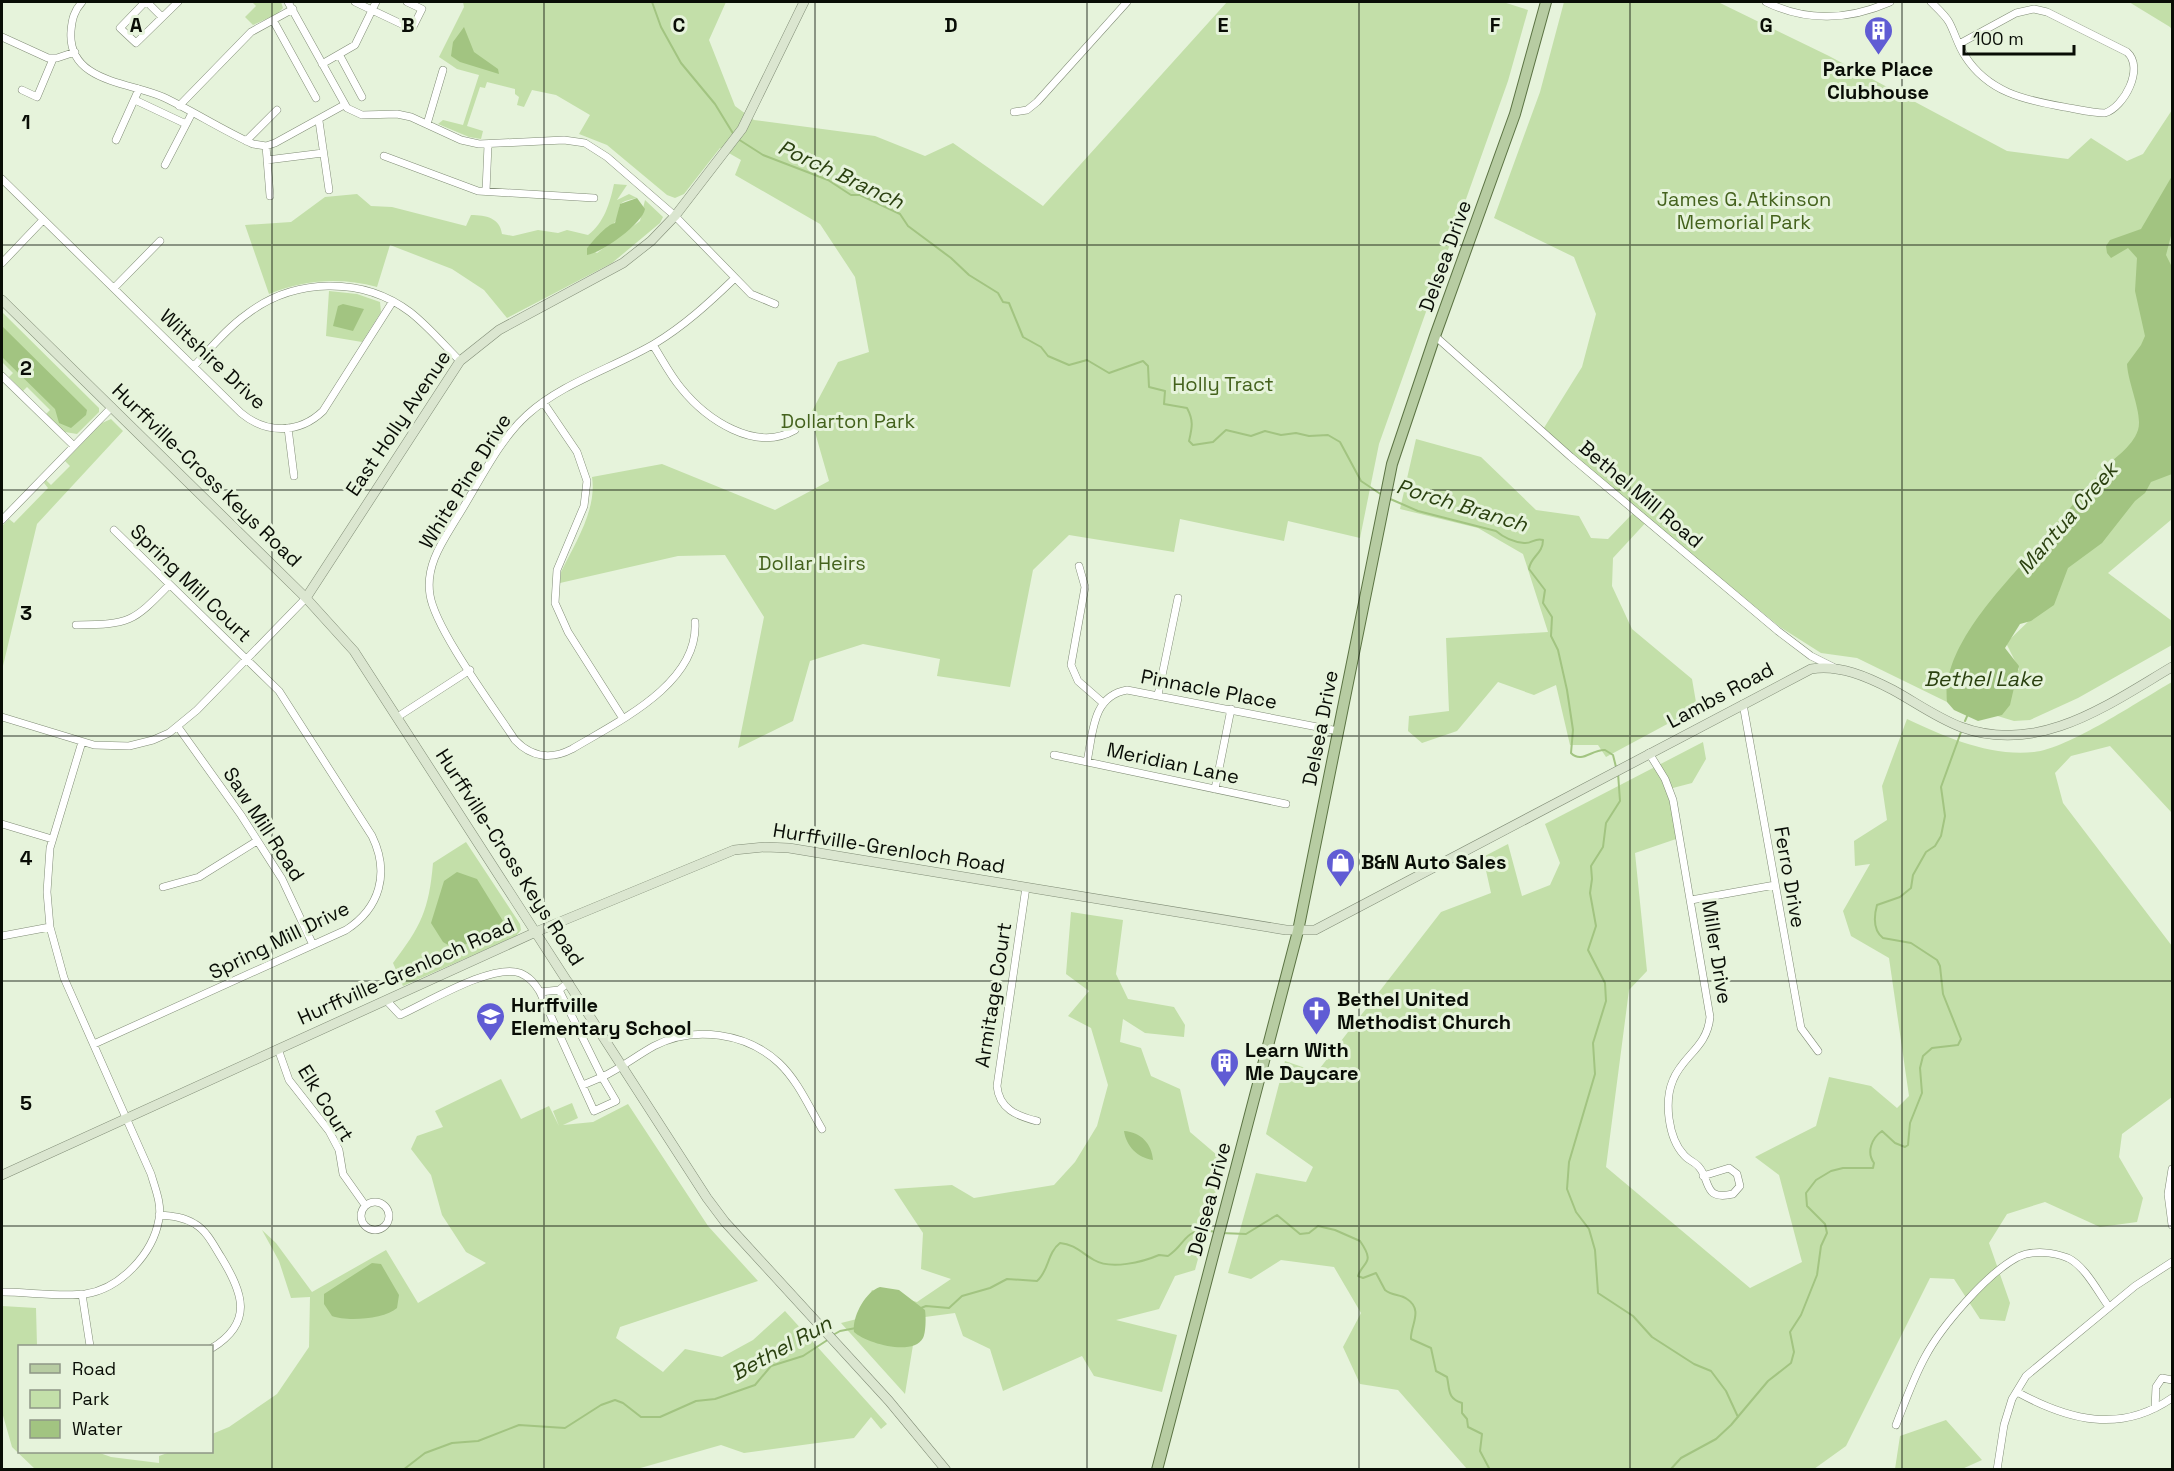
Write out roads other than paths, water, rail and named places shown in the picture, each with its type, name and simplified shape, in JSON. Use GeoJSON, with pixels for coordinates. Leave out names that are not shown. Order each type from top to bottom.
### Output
{"type":"FeatureCollection","features":[{"type":"Feature","properties":{"kind":"main road","name":"East Holly Avenue"},"geometry":{"type":"LineString","coordinates":[[306,598],[460,361],[499,330],[623,263],[651,241],[675,216],[732,146],[804,2]]}},
{"type":"Feature","properties":{"kind":"main road","name":"Delsea Drive"},"geometry":{"type":"LineString","coordinates":[[1157,1470],[1298,931],[1392,464],[1435,336],[1515,114],[1546,2]]}},
{"type":"Feature","properties":{"kind":"main road","name":"Hurffville-Cross Keys Road"},"geometry":{"type":"LineString","coordinates":[[2,300],[306,598],[354,651],[538,931],[622,1068],[719,1214],[889,1401],[946,1470]]}},
{"type":"Feature","properties":{"kind":"main road","name":"Lambs Road"},"geometry":{"type":"LineString","coordinates":[[1298,931],[1315,930],[1800,673],[1833,667],[1878,683],[1958,726],[2005,735],[2025,735],[2068,724],[2104,708],[2172,667]]}},
{"type":"Feature","properties":{"kind":"main road","name":"Hurffville-Grenloch Road"},"geometry":{"type":"LineString","coordinates":[[2,1175],[538,931],[713,856],[747,848],[789,848],[1298,931]]}},
{"type":"Feature","properties":{"kind":"street"},"geometry":{"type":"LineString","coordinates":[[82,2],[75,10],[71,23],[70,41],[82,64],[97,76],[139,89],[179,106],[246,141],[266,146],[319,121],[344,105]]}},
{"type":"Feature","properties":{"kind":"street"},"geometry":{"type":"LineString","coordinates":[[162,17],[146,2],[120,28],[136,43],[178,2]]}},
{"type":"Feature","properties":{"kind":"street"},"geometry":{"type":"LineString","coordinates":[[288,2],[344,105],[362,115],[404,115],[461,140],[488,145],[564,140],[585,143],[607,157],[675,216],[756,298],[775,304]]}},
{"type":"Feature","properties":{"kind":"street"},"geometry":{"type":"LineString","coordinates":[[355,2],[412,29],[422,9],[407,2]]}},
{"type":"Feature","properties":{"kind":"street"},"geometry":{"type":"LineString","coordinates":[[322,64],[340,56],[357,42],[376,2]]}},
{"type":"Feature","properties":{"kind":"street"},"geometry":{"type":"LineString","coordinates":[[1014,112],[1027,110],[1037,102],[1127,2]]}},
{"type":"Feature","properties":{"kind":"street"},"geometry":{"type":"LineString","coordinates":[[1766,2],[1796,13],[1822,17],[1858,13],[1890,2]]}},
{"type":"Feature","properties":{"kind":"street"},"geometry":{"type":"LineString","coordinates":[[1931,2],[1948,21],[1959,44],[1978,72],[2006,93],[2030,101],[2101,113],[2113,110],[2134,73],[2134,63],[2127,52],[2041,9],[2020,11],[1959,44]]}},
{"type":"Feature","properties":{"kind":"street"},"geometry":{"type":"LineString","coordinates":[[179,106],[251,32],[292,9]]}},
{"type":"Feature","properties":{"kind":"street"},"geometry":{"type":"LineString","coordinates":[[273,20],[316,98]]}},
{"type":"Feature","properties":{"kind":"street"},"geometry":{"type":"LineString","coordinates":[[2,38],[53,59],[75,52]]}},
{"type":"Feature","properties":{"kind":"street"},"geometry":{"type":"LineString","coordinates":[[340,56],[362,97]]}},
{"type":"Feature","properties":{"kind":"street"},"geometry":{"type":"LineString","coordinates":[[22,90],[37,97],[53,59]]}},
{"type":"Feature","properties":{"kind":"street"},"geometry":{"type":"LineString","coordinates":[[427,124],[443,70]]}},
{"type":"Feature","properties":{"kind":"street"},"geometry":{"type":"LineString","coordinates":[[116,140],[139,89]]}},
{"type":"Feature","properties":{"kind":"street"},"geometry":{"type":"LineString","coordinates":[[135,100],[186,123]]}},
{"type":"Feature","properties":{"kind":"street"},"geometry":{"type":"LineString","coordinates":[[246,141],[277,110]]}},
{"type":"Feature","properties":{"kind":"street"},"geometry":{"type":"LineString","coordinates":[[165,165],[192,113]]}},
{"type":"Feature","properties":{"kind":"street"},"geometry":{"type":"LineString","coordinates":[[319,121],[329,190]]}},
{"type":"Feature","properties":{"kind":"street"},"geometry":{"type":"LineString","coordinates":[[486,191],[488,145]]}},
{"type":"Feature","properties":{"kind":"street"},"geometry":{"type":"LineString","coordinates":[[266,146],[270,196]]}},
{"type":"Feature","properties":{"kind":"street"},"geometry":{"type":"LineString","coordinates":[[267,160],[323,153]]}},
{"type":"Feature","properties":{"kind":"street"},"geometry":{"type":"LineString","coordinates":[[384,156],[470,189],[594,198]]}},
{"type":"Feature","properties":{"kind":"street","name":"Wiltshire Drive"},"geometry":{"type":"LineString","coordinates":[[2,179],[252,421],[270,428],[288,428]]}},
{"type":"Feature","properties":{"kind":"street"},"geometry":{"type":"LineString","coordinates":[[2,263],[43,220]]}},
{"type":"Feature","properties":{"kind":"street"},"geometry":{"type":"LineString","coordinates":[[114,288],[160,241]]}},
{"type":"Feature","properties":{"kind":"street","name":"White Pine Drive"},"geometry":{"type":"LineString","coordinates":[[696,622],[693,649],[683,668],[659,693],[566,752],[549,756],[539,755],[524,748],[515,740],[470,670],[433,608],[429,582],[433,560],[510,434],[527,415],[543,402],[653,345],[694,316],[735,278]]}},
{"type":"Feature","properties":{"kind":"street"},"geometry":{"type":"LineString","coordinates":[[194,366],[241,318],[262,303],[284,293],[311,287],[342,286],[372,292],[393,301],[420,321],[460,361]]}},
{"type":"Feature","properties":{"kind":"street"},"geometry":{"type":"LineString","coordinates":[[294,476],[288,428],[311,420],[326,408],[393,301]]}},
{"type":"Feature","properties":{"kind":"street","name":"Bethel Mill Road"},"geometry":{"type":"LineString","coordinates":[[1435,336],[1571,456],[1769,624],[1798,647],[1833,667]]}},
{"type":"Feature","properties":{"kind":"street"},"geometry":{"type":"LineString","coordinates":[[653,345],[681,389],[717,421],[759,438],[774,438],[795,430]]}},
{"type":"Feature","properties":{"kind":"street"},"geometry":{"type":"LineString","coordinates":[[2,376],[74,446]]}},
{"type":"Feature","properties":{"kind":"street"},"geometry":{"type":"LineString","coordinates":[[543,402],[577,452],[587,481],[584,506],[557,570],[555,603],[568,632],[622,717]]}},
{"type":"Feature","properties":{"kind":"street"},"geometry":{"type":"LineString","coordinates":[[2,520],[112,407]]}},
{"type":"Feature","properties":{"kind":"street","name":"Spring Mill Court"},"geometry":{"type":"LineString","coordinates":[[114,530],[246,659]]}},
{"type":"Feature","properties":{"kind":"street"},"geometry":{"type":"LineString","coordinates":[[1079,566],[1085,587],[1071,664],[1078,681],[1102,702],[1097,713],[1087,762]]}},
{"type":"Feature","properties":{"kind":"street"},"geometry":{"type":"LineString","coordinates":[[76,625],[128,621],[140,614],[169,585]]}},
{"type":"Feature","properties":{"kind":"street","name":"East Holly Avenue"},"geometry":{"type":"LineString","coordinates":[[2,717],[82,742],[103,746],[129,746],[153,740],[178,727],[306,598]]}},
{"type":"Feature","properties":{"kind":"street"},"geometry":{"type":"LineString","coordinates":[[1158,695],[1178,598]]}},
{"type":"Feature","properties":{"kind":"street","name":"Spring Mill Drive"},"geometry":{"type":"LineString","coordinates":[[94,1044],[346,930],[367,913],[378,893],[381,860],[368,829],[288,704],[246,659]]}},
{"type":"Feature","properties":{"kind":"street"},"geometry":{"type":"LineString","coordinates":[[399,717],[470,670]]}},
{"type":"Feature","properties":{"kind":"street","name":"Pinnacle Place"},"geometry":{"type":"LineString","coordinates":[[1102,702],[1124,690],[1338,731]]}},
{"type":"Feature","properties":{"kind":"street","name":"Ferro Drive"},"geometry":{"type":"LineString","coordinates":[[1743,704],[1801,1028],[1818,1051]]}},
{"type":"Feature","properties":{"kind":"street"},"geometry":{"type":"LineString","coordinates":[[1215,789],[1231,709]]}},
{"type":"Feature","properties":{"kind":"street","name":"Saw Mill Road"},"geometry":{"type":"LineString","coordinates":[[178,727],[286,886],[313,945]]}},
{"type":"Feature","properties":{"kind":"street"},"geometry":{"type":"LineString","coordinates":[[2,1292],[82,1294],[98,1291],[133,1268],[146,1251],[159,1215],[153,1180],[128,1118],[64,978],[50,927],[47,879],[52,838],[82,742]]}},
{"type":"Feature","properties":{"kind":"street","name":"Miller Drive"},"geometry":{"type":"LineString","coordinates":[[1649,753],[1665,779],[1673,800],[1710,1017],[1703,1042],[1673,1079],[1668,1104],[1674,1139],[1684,1155],[1700,1167],[1706,1186],[1719,1196],[1733,1194],[1740,1185],[1737,1174],[1729,1168],[1704,1176]]}},
{"type":"Feature","properties":{"kind":"street","name":"Meridian Lane"},"geometry":{"type":"LineString","coordinates":[[1054,755],[1286,804]]}},
{"type":"Feature","properties":{"kind":"street"},"geometry":{"type":"LineString","coordinates":[[2,824],[52,838]]}},
{"type":"Feature","properties":{"kind":"street"},"geometry":{"type":"LineString","coordinates":[[163,887],[199,877],[257,841]]}},
{"type":"Feature","properties":{"kind":"street"},"geometry":{"type":"LineString","coordinates":[[1691,900],[1775,885]]}},
{"type":"Feature","properties":{"kind":"street","name":"Armitage Court"},"geometry":{"type":"LineString","coordinates":[[1026,887],[997,1086],[1001,1102],[1007,1108],[1020,1116],[1037,1121]]}},
{"type":"Feature","properties":{"kind":"street"},"geometry":{"type":"LineString","coordinates":[[2,936],[50,927]]}},
{"type":"Feature","properties":{"kind":"street"},"geometry":{"type":"LineString","coordinates":[[386,1000],[400,1015],[490,974],[505,971],[525,975],[540,992],[594,1111],[616,1101],[559,990]]}},
{"type":"Feature","properties":{"kind":"street"},"geometry":{"type":"LineString","coordinates":[[540,992],[559,990],[569,982]]}},
{"type":"Feature","properties":{"kind":"street"},"geometry":{"type":"LineString","coordinates":[[583,1085],[622,1068],[655,1046],[678,1038],[719,1035],[743,1040],[780,1064],[794,1081],[822,1129]]}},
{"type":"Feature","properties":{"kind":"street","name":"Elk Court"},"geometry":{"type":"LineString","coordinates":[[278,1049],[289,1080],[329,1131],[339,1150],[344,1174],[365,1206]]}},
{"type":"Feature","properties":{"kind":"street"},"geometry":{"type":"LineString","coordinates":[[2172,1169],[2168,1194],[2172,1225]]}},
{"type":"Feature","properties":{"kind":"street","name":"Elk Court"},"geometry":{"type":"LineString","coordinates":[[378,1201],[387,1207],[390,1216],[386,1225],[374,1230],[365,1226],[360,1214],[365,1206],[378,1201]]}},
{"type":"Feature","properties":{"kind":"street"},"geometry":{"type":"LineString","coordinates":[[159,1215],[182,1218],[201,1228],[232,1275],[239,1292],[239,1318],[232,1332],[213,1347]]}},
{"type":"Feature","properties":{"kind":"street"},"geometry":{"type":"LineString","coordinates":[[1896,1425],[1911,1385],[1926,1355],[1949,1324],[1988,1280],[2019,1257],[2036,1252],[2055,1254],[2070,1259],[2109,1307]]}},
{"type":"Feature","properties":{"kind":"street"},"geometry":{"type":"LineString","coordinates":[[1997,1470],[2004,1425],[2026,1376],[2109,1307],[2172,1262]]}},
{"type":"Feature","properties":{"kind":"street"},"geometry":{"type":"LineString","coordinates":[[82,1294],[90,1345]]}},
{"type":"Feature","properties":{"kind":"street"},"geometry":{"type":"LineString","coordinates":[[2155,1408],[2156,1387],[2162,1378],[2172,1380]]}},
{"type":"Feature","properties":{"kind":"street"},"geometry":{"type":"LineString","coordinates":[[2017,1392],[2046,1408],[2076,1418],[2115,1420],[2141,1415],[2172,1398]]}},
{"type":"Feature","properties":{"kind":"water"},"geometry":{"type":"Polygon","coordinates":[[[464,27],[474,52],[498,69],[499,74],[460,62],[451,56],[453,42],[464,27]]]}},
{"type":"Feature","properties":{"kind":"water","name":"Bethel Lake"},"geometry":{"type":"Polygon","coordinates":[[[2172,176],[2172,232],[2166,255],[2172,267],[2172,474],[2151,482],[2145,493],[2135,501],[2102,543],[2068,568],[2054,605],[2031,621],[2020,624],[2005,648],[2019,666],[2010,705],[2002,715],[1978,721],[1954,710],[1947,702],[1948,681],[1954,660],[1964,639],[1992,599],[2102,471],[2127,447],[2138,430],[2139,416],[2127,364],[2145,336],[2135,291],[2137,258],[2128,248],[2111,258],[2106,246],[2110,240],[2141,229],[2172,176]]]}},
{"type":"Feature","properties":{"kind":"water"},"geometry":{"type":"Polygon","coordinates":[[[637,198],[645,209],[637,222],[602,249],[587,255],[587,248],[593,241],[615,223],[620,204],[637,198]]]}},
{"type":"Feature","properties":{"kind":"water"},"geometry":{"type":"Polygon","coordinates":[[[343,304],[364,309],[353,331],[333,326],[338,306],[343,304]]]}},
{"type":"Feature","properties":{"kind":"water"},"geometry":{"type":"Polygon","coordinates":[[[2,326],[87,410],[86,415],[71,428],[59,423],[55,409],[2,357],[2,326]]]}},
{"type":"Feature","properties":{"kind":"water"},"geometry":{"type":"Polygon","coordinates":[[[457,872],[477,879],[503,921],[488,934],[455,949],[443,942],[431,923],[444,881],[457,872]]]}},
{"type":"Feature","properties":{"kind":"water"},"geometry":{"type":"Polygon","coordinates":[[[1124,1131],[1136,1134],[1145,1140],[1153,1160],[1142,1157],[1134,1150],[1127,1142],[1124,1131]]]}},
{"type":"Feature","properties":{"kind":"water"},"geometry":{"type":"Polygon","coordinates":[[[372,1263],[381,1264],[399,1295],[397,1308],[375,1317],[347,1319],[332,1316],[324,1304],[324,1294],[372,1263]]]}},
{"type":"Feature","properties":{"kind":"water"},"geometry":{"type":"Polygon","coordinates":[[[880,1287],[899,1290],[925,1310],[924,1335],[918,1344],[900,1347],[878,1344],[854,1332],[857,1312],[869,1294],[880,1287]]]}},
{"type":"Feature","properties":{"kind":"waterway","name":"Porch Branch"},"geometry":{"type":"LineString","coordinates":[[652,2],[661,27],[681,63],[715,104],[734,135]]}},
{"type":"Feature","properties":{"kind":"waterway","name":"Porch Branch"},"geometry":{"type":"LineString","coordinates":[[738,139],[763,155],[828,180],[851,195],[860,195],[900,214],[908,226],[951,258],[969,275],[998,293],[1003,302],[1009,303],[1023,337],[1041,347],[1048,356],[1069,365],[1087,360],[1109,373],[1143,361],[1148,366],[1149,387],[1165,391],[1164,404],[1187,408],[1192,424],[1189,441],[1193,445],[1213,442],[1226,430],[1251,436],[1265,431],[1281,435],[1296,433],[1309,436],[1328,435],[1340,442],[1361,481],[1382,495]]}},
{"type":"Feature","properties":{"kind":"waterway","name":"Porch Branch"},"geometry":{"type":"LineString","coordinates":[[1388,498],[1418,511],[1496,531],[1516,542],[1527,543],[1538,539],[1543,540],[1541,549],[1529,569],[1545,590],[1543,603],[1552,617],[1551,636],[1558,650],[1573,730],[1571,753],[1583,757],[1605,750],[1613,755],[1616,767]]}},
{"type":"Feature","properties":{"kind":"waterway","name":"Mantua Creek"},"geometry":{"type":"LineString","coordinates":[[1965,721],[1968,714]]}},
{"type":"Feature","properties":{"kind":"waterway","name":"Mantua Creek"},"geometry":{"type":"LineString","coordinates":[[1670,1470],[1681,1458],[1716,1439],[1731,1425],[1768,1381],[1791,1363],[1794,1352],[1790,1332],[1801,1315],[1817,1275],[1821,1246],[1827,1233],[1825,1224],[1807,1206],[1806,1193],[1816,1180],[1831,1171],[1843,1168],[1873,1168],[1874,1163],[1870,1150],[1875,1137],[1882,1131],[1895,1143],[1905,1147],[1908,1145],[1910,1123],[1922,1093],[1920,1068],[1923,1056],[1932,1048],[1958,1045],[1961,1039],[1943,994],[1940,966],[1937,960],[1911,943],[1883,938],[1877,931],[1875,918],[1877,905],[1900,897],[1911,888],[1913,875],[1926,852],[1935,846],[1941,836],[1945,816],[1941,787],[1961,732]]}},
{"type":"Feature","properties":{"kind":"waterway","name":"Porch Branch"},"geometry":{"type":"LineString","coordinates":[[1618,773],[1620,801],[1606,823],[1603,847],[1591,866],[1590,893],[1596,926],[1588,950],[1605,983],[1606,1001],[1593,1043],[1595,1074],[1569,1162],[1567,1189],[1576,1212],[1589,1229],[1595,1250],[1598,1293],[1633,1316],[1652,1337],[1694,1364],[1711,1371],[1726,1391],[1738,1417]]}},
{"type":"Feature","properties":{"kind":"waterway","name":"Bethel Run"},"geometry":{"type":"LineString","coordinates":[[1221,1233],[1246,1234],[1277,1215],[1300,1234],[1309,1233],[1318,1226],[1335,1230],[1360,1241],[1368,1258],[1358,1276],[1363,1278],[1376,1273],[1385,1290],[1404,1297],[1412,1303],[1415,1308],[1415,1318],[1411,1339],[1431,1348],[1436,1371],[1447,1377],[1451,1396],[1462,1403],[1462,1413],[1467,1419],[1468,1427],[1482,1434],[1480,1451],[1490,1470]]}},
{"type":"Feature","properties":{"kind":"waterway","name":"Bethel Run"},"geometry":{"type":"LineString","coordinates":[[921,1308],[926,1306],[949,1308],[962,1296],[990,1288],[1007,1279],[1037,1281],[1060,1243],[1074,1247],[1101,1263],[1118,1265],[1159,1255],[1168,1256],[1187,1237],[1197,1231],[1216,1232]]}},
{"type":"Feature","properties":{"kind":"waterway","name":"Bethel Run"},"geometry":{"type":"LineString","coordinates":[[833,1335],[856,1328]]}},
{"type":"Feature","properties":{"kind":"waterway","name":"Bethel Run"},"geometry":{"type":"LineString","coordinates":[[403,1470],[425,1453],[452,1443],[478,1441],[519,1425],[565,1428],[601,1405],[615,1400],[623,1403],[641,1417],[660,1417],[696,1401],[715,1399],[755,1385],[771,1366],[803,1356],[829,1339]]}},
{"type":"Feature","properties":{"kind":"place","name":"Parke Place Clubhouse"},"geometry":{"type":"Point","coordinates":[1878,56]}},
{"type":"Feature","properties":{"kind":"place","name":"B&N Auto Sales"},"geometry":{"type":"Point","coordinates":[1340,888]}},
{"type":"Feature","properties":{"kind":"place","name":"Bethel United Methodist Church"},"geometry":{"type":"Point","coordinates":[1316,1036]}},
{"type":"Feature","properties":{"kind":"place","name":"Hurffville Elementary School"},"geometry":{"type":"Point","coordinates":[490,1042]}},
{"type":"Feature","properties":{"kind":"place","name":"Learn With Me Daycare"},"geometry":{"type":"Point","coordinates":[1224,1088]}},
{"type":"Feature","properties":{"kind":"park label","name":"James G. Atkinson Memorial Park"},"geometry":{"type":"Point","coordinates":[1744,210]}},
{"type":"Feature","properties":{"kind":"park label","name":"Holly Tract"},"geometry":{"type":"Point","coordinates":[1223,384]}},
{"type":"Feature","properties":{"kind":"park label","name":"Dollarton Park"},"geometry":{"type":"Point","coordinates":[848,421]}},
{"type":"Feature","properties":{"kind":"park label","name":"Dollar Heirs"},"geometry":{"type":"Point","coordinates":[812,563]}}]}
